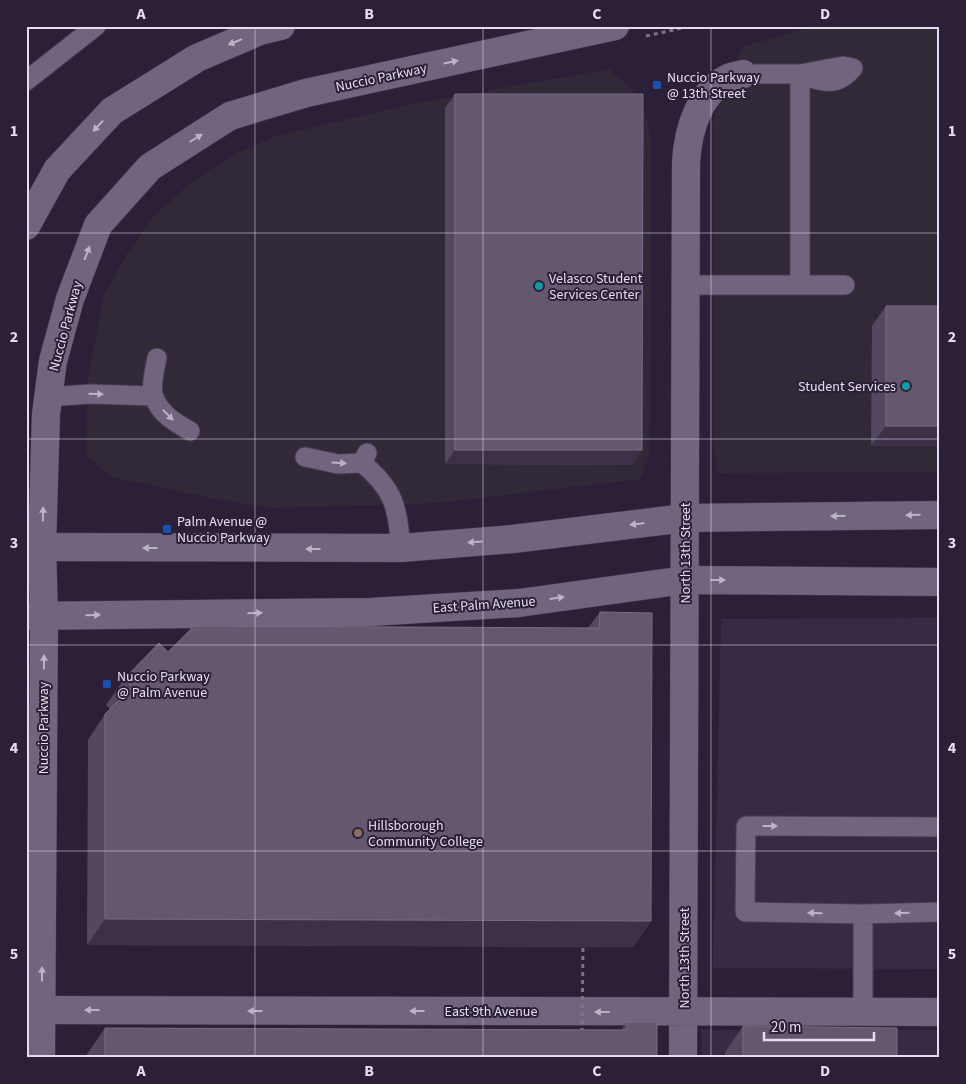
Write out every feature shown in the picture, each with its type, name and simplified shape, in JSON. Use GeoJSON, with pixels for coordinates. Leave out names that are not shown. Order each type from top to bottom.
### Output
{"type":"FeatureCollection","features":[{"type":"Feature","properties":{"kind":"street"},"geometry":{"type":"LineString","coordinates":[[26,226],[56,170],[112,111],[197,58],[260,31],[281,26]]}},
{"type":"Feature","properties":{"kind":"street","name":"Nuccio Parkway"},"geometry":{"type":"LineString","coordinates":[[41,1058],[34,547],[46,414],[53,361],[70,299],[98,225],[150,167],[230,116],[306,93],[615,26]]}},
{"type":"Feature","properties":{"kind":"street","name":"North 13th Street"},"geometry":{"type":"LineString","coordinates":[[684,1058],[686,162],[689,132],[700,108],[714,88],[728,78],[743,74]]}},
{"type":"Feature","properties":{"kind":"street"},"geometry":{"type":"LineString","coordinates":[[34,547],[401,548],[513,540],[685,518],[940,515]]}},
{"type":"Feature","properties":{"kind":"street","name":"East Palm Avenue"},"geometry":{"type":"LineString","coordinates":[[35,616],[371,612],[519,603],[685,580],[940,582]]}},
{"type":"Feature","properties":{"kind":"street","name":"East 9th Avenue"},"geometry":{"type":"LineString","coordinates":[[41,1010],[940,1012]]}},
{"type":"Feature","properties":{"kind":"lane"},"geometry":{"type":"LineString","coordinates":[[26,81],[96,26]]}},
{"type":"Feature","properties":{"kind":"lane"},"geometry":{"type":"LineString","coordinates":[[743,74],[800,74],[800,285]]}},
{"type":"Feature","properties":{"kind":"lane"},"geometry":{"type":"LineString","coordinates":[[686,285],[845,285]]}},
{"type":"Feature","properties":{"kind":"lane"},"geometry":{"type":"LineString","coordinates":[[156,358],[153,396],[168,418],[190,431]]}},
{"type":"Feature","properties":{"kind":"lane"},"geometry":{"type":"LineString","coordinates":[[48,397],[90,394],[153,396]]}},
{"type":"Feature","properties":{"kind":"lane"},"geometry":{"type":"LineString","coordinates":[[305,457],[338,464],[365,457],[391,496],[397,515],[401,548]]}},
{"type":"Feature","properties":{"kind":"lane"},"geometry":{"type":"LineString","coordinates":[[940,827],[746,826],[745,912],[863,914],[940,912]]}},
{"type":"Feature","properties":{"kind":"lane"},"geometry":{"type":"LineString","coordinates":[[863,914],[863,1012]]}},
{"type":"Feature","properties":{"kind":"path"},"geometry":{"type":"LineString","coordinates":[[582,1035],[583,947]]}},
{"type":"Feature","properties":{"kind":"shaded area"},"geometry":{"type":"Polygon","coordinates":[[[814,26],[940,26],[940,472],[717,473],[713,437],[713,121],[742,47],[814,26]]]}},
{"type":"Feature","properties":{"kind":"shaded area"},"geometry":{"type":"Polygon","coordinates":[[[609,69],[633,90],[645,113],[651,137],[650,453],[641,479],[437,503],[272,508],[210,498],[112,477],[86,456],[88,377],[104,296],[126,255],[153,217],[179,193],[209,170],[240,152],[273,137],[402,106],[609,69]]]}},
{"type":"Feature","properties":{"kind":"shaded area"},"geometry":{"type":"Polygon","coordinates":[[[940,618],[940,969],[713,968],[721,619],[940,618]]]}},
{"type":"Feature","properties":{"kind":"shaded area"},"geometry":{"type":"Polygon","coordinates":[[[701,1030],[940,1030],[940,1058],[702,1058],[701,1030]]]}},
{"type":"Feature","properties":{"kind":"building","name":"Velasco Student Services Center"},"geometry":{"type":"Polygon","coordinates":[[[455,94],[643,94],[642,450],[455,450],[455,94]]]}},
{"type":"Feature","properties":{"kind":"building","name":"Student Services"},"geometry":{"type":"Polygon","coordinates":[[[886,306],[940,306],[940,426],[886,426],[886,306]]]}},
{"type":"Feature","properties":{"kind":"building","name":"Hillsborough Community College"},"geometry":{"type":"Polygon","coordinates":[[[600,612],[652,613],[651,921],[105,919],[105,714],[132,687],[124,679],[159,643],[168,652],[194,626],[599,628],[600,612]]]}},
{"type":"Feature","properties":{"kind":"building"},"geometry":{"type":"Polygon","coordinates":[[[627,1022],[657,1022],[657,1058],[105,1058],[105,1028],[627,1030],[627,1022]]]}},
{"type":"Feature","properties":{"kind":"building"},"geometry":{"type":"Polygon","coordinates":[[[743,1026],[897,1028],[897,1058],[743,1058],[743,1026]]]}},
{"type":"Feature","properties":{"kind":"place","name":"Nuccio Parkway @ 13th Street"},"geometry":{"type":"Point","coordinates":[657,85]}},
{"type":"Feature","properties":{"kind":"place","name":"Velasco Student Services Center"},"geometry":{"type":"Point","coordinates":[539,286]}},
{"type":"Feature","properties":{"kind":"place","name":"Student Services"},"geometry":{"type":"Point","coordinates":[906,386]}},
{"type":"Feature","properties":{"kind":"place","name":"Palm Avenue @ Nuccio Parkway"},"geometry":{"type":"Point","coordinates":[167,529]}},
{"type":"Feature","properties":{"kind":"place","name":"Nuccio Parkway @ Palm Avenue"},"geometry":{"type":"Point","coordinates":[107,684]}},
{"type":"Feature","properties":{"kind":"place","name":"Hillsborough Community College"},"geometry":{"type":"Point","coordinates":[358,833]}}]}
